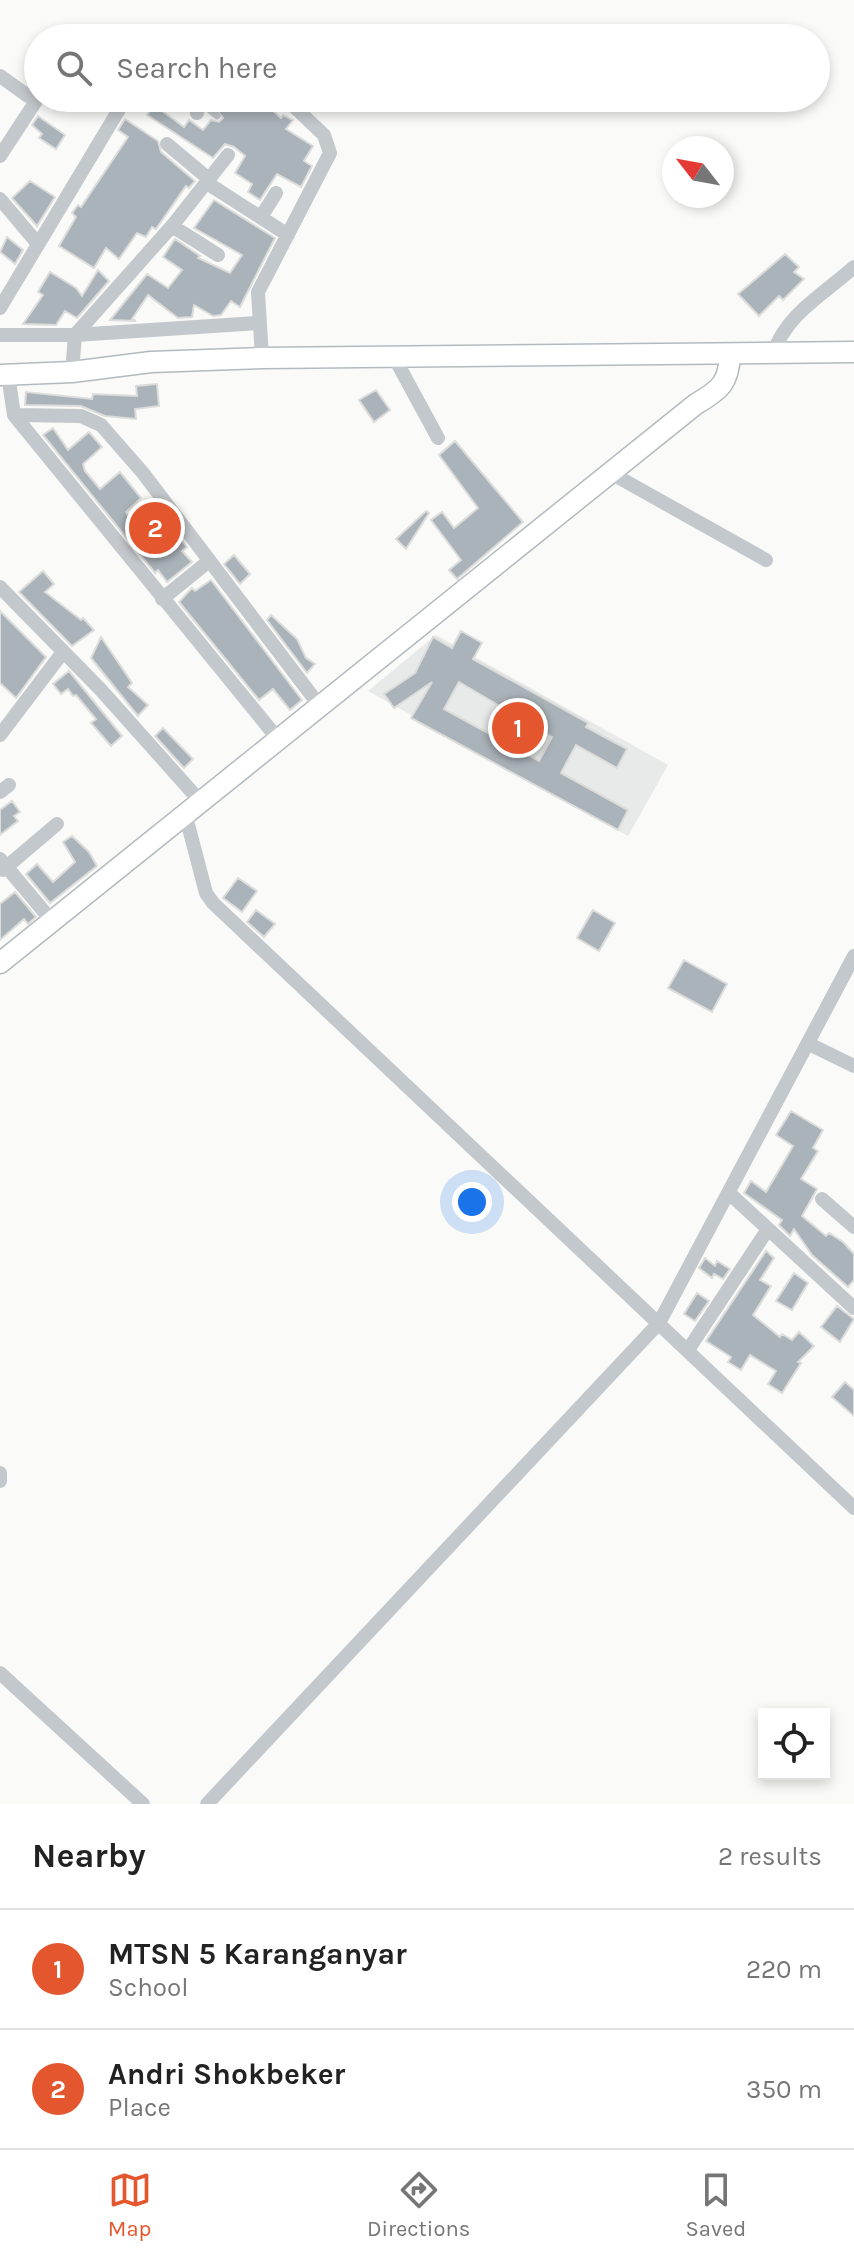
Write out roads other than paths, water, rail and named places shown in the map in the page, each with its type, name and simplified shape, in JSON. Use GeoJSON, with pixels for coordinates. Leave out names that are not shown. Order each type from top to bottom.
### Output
{"type":"FeatureCollection","features":[{"type":"Feature","properties":{"kind":"main road"},"geometry":{"type":"LineString","coordinates":[[4,375],[74,352],[151,362],[262,355],[730,354],[776,345],[854,352]]}},
{"type":"Feature","properties":{"kind":"main road"},"geometry":{"type":"LineString","coordinates":[[0,963],[609,472],[725,385],[730,354]]}},
{"type":"Feature","properties":{"kind":"street"},"geometry":{"type":"LineString","coordinates":[[0,76],[24,93]]}},
{"type":"Feature","properties":{"kind":"street"},"geometry":{"type":"LineString","coordinates":[[0,156],[29,112]]}},
{"type":"Feature","properties":{"kind":"street"},"geometry":{"type":"LineString","coordinates":[[0,308],[118,112]]}},
{"type":"Feature","properties":{"kind":"street"},"geometry":{"type":"LineString","coordinates":[[262,355],[258,292],[330,153],[324,135],[300,112]]}},
{"type":"Feature","properties":{"kind":"street"},"geometry":{"type":"LineString","coordinates":[[167,144],[208,182],[288,235]]}},
{"type":"Feature","properties":{"kind":"street"},"geometry":{"type":"LineString","coordinates":[[74,352],[228,155]]}},
{"type":"Feature","properties":{"kind":"street"},"geometry":{"type":"LineString","coordinates":[[261,217],[276,193]]}},
{"type":"Feature","properties":{"kind":"street"},"geometry":{"type":"LineString","coordinates":[[0,199],[38,244]]}},
{"type":"Feature","properties":{"kind":"street"},"geometry":{"type":"LineString","coordinates":[[172,226],[218,255]]}},
{"type":"Feature","properties":{"kind":"street"},"geometry":{"type":"LineString","coordinates":[[776,345],[791,319],[854,267]]}},
{"type":"Feature","properties":{"kind":"street"},"geometry":{"type":"LineString","coordinates":[[0,335],[74,352],[258,323]]}},
{"type":"Feature","properties":{"kind":"street"},"geometry":{"type":"LineString","coordinates":[[394,357],[438,438]]}},
{"type":"Feature","properties":{"kind":"street"},"geometry":{"type":"LineString","coordinates":[[4,375],[14,415],[278,739]]}},
{"type":"Feature","properties":{"kind":"street"},"geometry":{"type":"LineString","coordinates":[[14,415],[81,416],[99,423],[143,473],[319,705]]}},
{"type":"Feature","properties":{"kind":"street"},"geometry":{"type":"LineString","coordinates":[[609,472],[766,560]]}},
{"type":"Feature","properties":{"kind":"street"},"geometry":{"type":"LineString","coordinates":[[162,599],[209,561]]}},
{"type":"Feature","properties":{"kind":"street"},"geometry":{"type":"LineString","coordinates":[[0,587],[63,652],[193,807],[206,893],[213,903],[852,1503]]}},
{"type":"Feature","properties":{"kind":"street"},"geometry":{"type":"LineString","coordinates":[[0,735],[63,652]]}},
{"type":"Feature","properties":{"kind":"street"},"geometry":{"type":"LineString","coordinates":[[52,921],[2,866],[57,824]]}},
{"type":"Feature","properties":{"kind":"street"},"geometry":{"type":"LineString","coordinates":[[207,1804],[659,1323],[854,956]]}},
{"type":"Feature","properties":{"kind":"street"},"geometry":{"type":"LineString","coordinates":[[809,1044],[854,1066]]}},
{"type":"Feature","properties":{"kind":"street"},"geometry":{"type":"LineString","coordinates":[[729,1193],[854,1308]]}},
{"type":"Feature","properties":{"kind":"street"},"geometry":{"type":"LineString","coordinates":[[822,1199],[854,1227]]}},
{"type":"Feature","properties":{"kind":"street"},"geometry":{"type":"LineString","coordinates":[[688,1350],[768,1229]]}},
{"type":"Feature","properties":{"kind":"street"},"geometry":{"type":"LineString","coordinates":[[0,1473],[0,1481]]}},
{"type":"Feature","properties":{"kind":"street"},"geometry":{"type":"LineString","coordinates":[[0,1673],[143,1804]]}},
{"type":"Feature","properties":{"kind":"lane"},"geometry":{"type":"LineString","coordinates":[[211,112],[217,116]]}},
{"type":"Feature","properties":{"kind":"place","name":"Andri Shokbeker"},"geometry":{"type":"Point","coordinates":[155,528]}},
{"type":"Feature","properties":{"kind":"place","name":"MTSN 5 Karanganyar"},"geometry":{"type":"Point","coordinates":[518,728]}}]}
